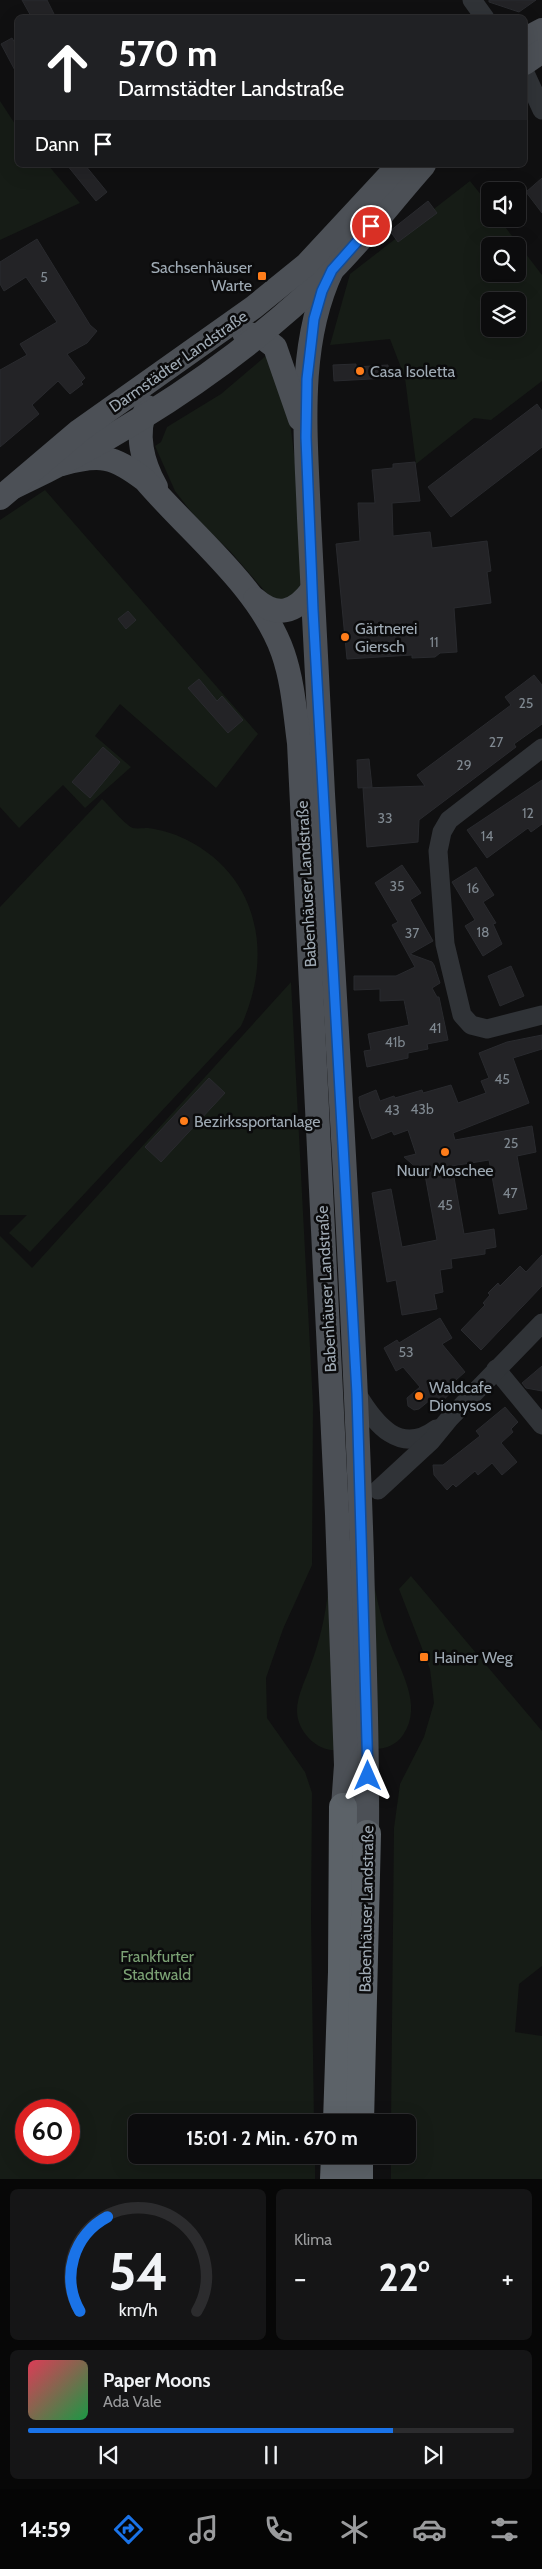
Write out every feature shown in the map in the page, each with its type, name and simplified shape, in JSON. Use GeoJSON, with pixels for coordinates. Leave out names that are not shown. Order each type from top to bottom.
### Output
{"type":"FeatureCollection","features":[{"type":"Feature","properties":{"kind":"highway","name":"Babenhäuser Landstraße"},"geometry":{"type":"LineString","coordinates":[[336,2114],[342,1972],[343,1807]]}},
{"type":"Feature","properties":{"kind":"highway","name":"Babenhäuser Landstraße"},"geometry":{"type":"LineString","coordinates":[[360,2114],[367,1834]]}},
{"type":"Feature","properties":{"kind":"highway"},"geometry":{"type":"LineString","coordinates":[[334,2179],[335,2164]]}},
{"type":"Feature","properties":{"kind":"highway"},"geometry":{"type":"LineString","coordinates":[[358,2179],[359,2164]]}},
{"type":"Feature","properties":{"kind":"main road"},"geometry":{"type":"LineString","coordinates":[[527,38],[542,30]]}},
{"type":"Feature","properties":{"kind":"main road"},"geometry":{"type":"LineString","coordinates":[[527,62],[542,52]]}},
{"type":"Feature","properties":{"kind":"main road","name":"Darmstädter Landstraße"},"geometry":{"type":"LineString","coordinates":[[7,492],[79,431],[254,307],[307,264],[397,167]]}},
{"type":"Feature","properties":{"kind":"main road","name":"Darmstädter Landstraße"},"geometry":{"type":"LineString","coordinates":[[7,492],[62,464],[143,418],[257,336],[332,270],[422,167]]}},
{"type":"Feature","properties":{"kind":"main road","name":"Darmstädter Landstraße"},"geometry":{"type":"LineString","coordinates":[[306,437],[307,379],[314,319],[322,291],[332,270]]}},
{"type":"Feature","properties":{"kind":"main road"},"geometry":{"type":"LineString","coordinates":[[219,331],[257,336],[270,342],[280,354],[306,437]]}},
{"type":"Feature","properties":{"kind":"main road","name":"Babenhäuser Landstraße"},"geometry":{"type":"LineString","coordinates":[[162,500],[148,472],[143,454],[141,436],[143,418],[160,386],[179,361]]}},
{"type":"Feature","properties":{"kind":"main road","name":"Babenhäuser Landstraße"},"geometry":{"type":"LineString","coordinates":[[306,437],[312,590],[357,1394],[357,1765],[343,1807]]}},
{"type":"Feature","properties":{"kind":"main road","name":"Babenhäuser Landstraße"},"geometry":{"type":"LineString","coordinates":[[62,464],[83,458],[101,457],[114,460],[146,480],[162,500],[255,599],[266,616],[283,653],[292,686],[299,743],[337,1514],[357,1765],[367,1834]]}},
{"type":"Feature","properties":{"kind":"main road"},"geometry":{"type":"LineString","coordinates":[[255,599],[266,608],[276,612],[286,610],[304,601],[312,590]]}},
{"type":"Feature","properties":{"kind":"street"},"geometry":{"type":"LineString","coordinates":[[472,0],[483,15]]}},
{"type":"Feature","properties":{"kind":"street"},"geometry":{"type":"LineString","coordinates":[[527,77],[542,110]]}},
{"type":"Feature","properties":{"kind":"street"},"geometry":{"type":"LineString","coordinates":[[542,748],[449,820],[442,832],[438,851],[445,944],[462,1015],[471,1025],[487,1029],[542,1015]]}},
{"type":"Feature","properties":{"kind":"street"},"geometry":{"type":"LineString","coordinates":[[378,1490],[431,1440],[496,1369],[542,1323]]}},
{"type":"Feature","properties":{"kind":"street"},"geometry":{"type":"LineString","coordinates":[[496,1369],[542,1425]]}},
{"type":"Feature","properties":{"kind":"street"},"geometry":{"type":"LineString","coordinates":[[357,1394],[380,1428],[394,1436],[408,1439],[425,1437],[449,1419]]}},
{"type":"Feature","properties":{"kind":"green space"},"geometry":{"type":"Polygon","coordinates":[[[0,101],[15,124],[15,167],[50,167],[80,203],[0,240],[0,101]]]}},
{"type":"Feature","properties":{"kind":"green space"},"geometry":{"type":"Polygon","coordinates":[[[470,181],[481,195],[481,227],[505,227],[513,237],[481,237],[481,282],[526,282],[526,254],[542,275],[542,381],[491,420],[474,418],[416,464],[405,378],[390,339],[330,345],[350,274],[470,181]]]}},
{"type":"Feature","properties":{"kind":"green space"},"geometry":{"type":"Polygon","coordinates":[[[268,354],[279,363],[291,430],[301,510],[305,582],[296,599],[276,604],[230,551],[199,522],[175,491],[155,446],[161,442],[167,427],[221,394],[268,354]]]}},
{"type":"Feature","properties":{"kind":"green space"},"geometry":{"type":"Polygon","coordinates":[[[45,490],[258,734],[216,788],[120,704],[95,736],[131,767],[85,808],[63,785],[19,828],[0,807],[0,520],[45,490]]]}},
{"type":"Feature","properties":{"kind":"green space"},"geometry":{"type":"Polygon","coordinates":[[[102,799],[133,828],[148,828],[185,839],[210,854],[230,873],[244,895],[253,919],[257,945],[257,972],[251,999],[241,1026],[30,1252],[9,1233],[27,1215],[0,1215],[0,907],[102,799]]]}},
{"type":"Feature","properties":{"kind":"green space","name":"Frankfurter Stadtwald"},"geometry":{"type":"Polygon","coordinates":[[[291,982],[313,1405],[312,1565],[283,1629],[266,1678],[267,1718],[305,1772],[312,1793],[311,1918],[314,2114],[128,2114],[128,2164],[315,2164],[315,2179],[0,2179],[0,1236],[32,1268],[291,982]]]}},
{"type":"Feature","properties":{"kind":"green space"},"geometry":{"type":"Polygon","coordinates":[[[372,1576],[386,1632],[408,1687],[411,1712],[409,1723],[403,1735],[397,1741],[390,1746],[374,1749],[372,1576]]]}},
{"type":"Feature","properties":{"kind":"green space"},"geometry":{"type":"Polygon","coordinates":[[[411,1576],[542,1731],[542,1966],[519,1984],[515,2032],[542,2036],[542,2179],[391,2179],[391,2164],[416,2164],[416,2114],[391,2114],[394,1828],[400,1784],[424,1737],[434,1703],[430,1669],[399,1589],[411,1576]]]}},
{"type":"Feature","properties":{"kind":"green space"},"geometry":{"type":"Polygon","coordinates":[[[328,1592],[332,1593],[337,1750],[322,1748],[310,1739],[300,1726],[297,1711],[300,1693],[320,1637],[328,1592]]]}},
{"type":"Feature","properties":{"kind":"building"},"geometry":{"type":"Polygon","coordinates":[[[22,0],[47,0],[54,15],[30,15],[22,0]]]}},
{"type":"Feature","properties":{"kind":"building"},"geometry":{"type":"Polygon","coordinates":[[[489,0],[536,0],[519,12],[489,2],[489,0]]]}},
{"type":"Feature","properties":{"kind":"building"},"geometry":{"type":"Polygon","coordinates":[[[12,38],[15,43],[15,70],[1,44],[12,38]]]}},
{"type":"Feature","properties":{"kind":"building"},"geometry":{"type":"Polygon","coordinates":[[[69,167],[87,167],[107,192],[96,201],[69,167]]]}},
{"type":"Feature","properties":{"kind":"building"},"geometry":{"type":"Polygon","coordinates":[[[542,178],[542,213],[526,192],[542,178]]]}},
{"type":"Feature","properties":{"kind":"building"},"geometry":{"type":"Polygon","coordinates":[[[428,201],[437,213],[398,242],[390,231],[428,201]]]}},
{"type":"Feature","properties":{"kind":"building"},"geometry":{"type":"Polygon","coordinates":[[[37,239],[90,325],[97,331],[87,343],[67,354],[85,378],[81,382],[83,384],[70,394],[58,381],[32,405],[39,414],[0,447],[0,370],[27,355],[20,344],[57,322],[26,277],[4,291],[0,284],[0,262],[37,239]]]}},
{"type":"Feature","properties":{"kind":"building"},"geometry":{"type":"Polygon","coordinates":[[[356,364],[356,367],[388,365],[389,378],[334,381],[333,365],[356,364]]]}},
{"type":"Feature","properties":{"kind":"building"},"geometry":{"type":"Polygon","coordinates":[[[537,404],[542,411],[542,447],[451,517],[428,487],[537,404]]]}},
{"type":"Feature","properties":{"kind":"building"},"geometry":{"type":"Polygon","coordinates":[[[415,462],[420,501],[392,503],[393,536],[430,532],[432,548],[487,541],[491,571],[487,572],[491,603],[454,608],[457,652],[440,653],[435,657],[412,658],[412,655],[347,659],[336,544],[360,541],[358,503],[375,503],[372,470],[393,468],[393,464],[415,462]]]}},
{"type":"Feature","properties":{"kind":"building"},"geometry":{"type":"Polygon","coordinates":[[[128,611],[136,620],[126,629],[118,619],[128,611]]]}},
{"type":"Feature","properties":{"kind":"building"},"geometry":{"type":"Polygon","coordinates":[[[534,675],[542,685],[542,724],[514,744],[516,747],[419,820],[418,842],[367,847],[363,788],[425,786],[417,775],[511,705],[505,697],[534,675]]]}},
{"type":"Feature","properties":{"kind":"building"},"geometry":{"type":"Polygon","coordinates":[[[199,679],[217,701],[222,696],[243,720],[228,733],[188,688],[199,679]]]}},
{"type":"Feature","properties":{"kind":"building"},"geometry":{"type":"Polygon","coordinates":[[[103,747],[120,762],[90,798],[72,782],[103,747]]]}},
{"type":"Feature","properties":{"kind":"building"},"geometry":{"type":"Polygon","coordinates":[[[369,759],[372,787],[358,788],[357,760],[369,759]]]}},
{"type":"Feature","properties":{"kind":"building"},"geometry":{"type":"Polygon","coordinates":[[[542,780],[542,824],[531,832],[528,828],[487,858],[467,830],[542,780]]]}},
{"type":"Feature","properties":{"kind":"building"},"geometry":{"type":"Polygon","coordinates":[[[402,865],[421,893],[410,900],[433,941],[410,954],[432,962],[434,965],[440,983],[432,988],[437,997],[439,997],[448,1040],[427,1044],[428,1049],[408,1053],[408,1058],[367,1067],[364,1051],[371,1050],[368,1034],[409,1025],[404,1000],[380,1001],[380,989],[354,990],[354,976],[396,976],[415,967],[392,925],[398,922],[375,883],[402,865]]]}},
{"type":"Feature","properties":{"kind":"building"},"geometry":{"type":"Polygon","coordinates":[[[476,867],[494,895],[483,902],[496,923],[493,924],[502,944],[483,956],[465,926],[475,920],[452,882],[476,867]]]}},
{"type":"Feature","properties":{"kind":"building"},"geometry":{"type":"Polygon","coordinates":[[[511,966],[524,996],[500,1006],[488,976],[511,966]]]}},
{"type":"Feature","properties":{"kind":"building"},"geometry":{"type":"Polygon","coordinates":[[[542,1035],[542,1049],[513,1058],[529,1103],[453,1133],[455,1140],[532,1126],[536,1152],[517,1156],[527,1209],[499,1214],[489,1160],[452,1166],[464,1234],[494,1229],[496,1247],[485,1249],[485,1254],[451,1259],[452,1268],[440,1270],[443,1292],[434,1294],[437,1309],[402,1315],[396,1280],[387,1282],[372,1193],[391,1189],[402,1247],[437,1240],[425,1175],[404,1157],[416,1154],[408,1130],[394,1135],[392,1131],[372,1139],[360,1107],[359,1097],[376,1090],[380,1101],[394,1096],[395,1098],[422,1090],[423,1093],[451,1085],[458,1103],[486,1093],[481,1081],[489,1078],[479,1053],[507,1042],[542,1035]]]}},
{"type":"Feature","properties":{"kind":"building","name":"Bezirkssportanlage"},"geometry":{"type":"Polygon","coordinates":[[[209,1078],[225,1093],[161,1162],[145,1147],[209,1078]]]}},
{"type":"Feature","properties":{"kind":"building"},"geometry":{"type":"Polygon","coordinates":[[[542,1255],[542,1286],[481,1350],[461,1330],[485,1305],[483,1303],[490,1295],[488,1293],[498,1283],[500,1286],[520,1266],[526,1272],[542,1255]]]}},
{"type":"Feature","properties":{"kind":"building"},"geometry":{"type":"Polygon","coordinates":[[[440,1318],[452,1338],[442,1344],[465,1372],[448,1387],[452,1391],[439,1405],[430,1400],[419,1409],[414,1410],[408,1406],[407,1398],[420,1387],[403,1367],[396,1371],[384,1348],[397,1340],[399,1343],[440,1318]]]}},
{"type":"Feature","properties":{"kind":"building"},"geometry":{"type":"Polygon","coordinates":[[[542,1366],[542,1391],[526,1388],[522,1383],[542,1366]]]}},
{"type":"Feature","properties":{"kind":"building"},"geometry":{"type":"Polygon","coordinates":[[[505,1407],[518,1422],[511,1429],[513,1432],[501,1443],[517,1462],[502,1475],[492,1463],[478,1475],[475,1471],[456,1487],[453,1484],[447,1490],[434,1475],[433,1465],[443,1465],[480,1436],[476,1431],[505,1407]]]}},
{"type":"Feature","properties":{"kind":"place","name":"Sachsenhäuser Warte"},"geometry":{"type":"Point","coordinates":[262,276]}},
{"type":"Feature","properties":{"kind":"place","name":"Casa Isoletta"},"geometry":{"type":"Point","coordinates":[360,371]}},
{"type":"Feature","properties":{"kind":"place","name":"Gärtnerei Giersch"},"geometry":{"type":"Point","coordinates":[345,637]}},
{"type":"Feature","properties":{"kind":"place","name":"Bezirkssportanlage"},"geometry":{"type":"Point","coordinates":[184,1121]}},
{"type":"Feature","properties":{"kind":"place","name":"Nuur Moschee"},"geometry":{"type":"Point","coordinates":[445,1152]}},
{"type":"Feature","properties":{"kind":"place","name":"Waldcafe Dionysos"},"geometry":{"type":"Point","coordinates":[419,1396]}},
{"type":"Feature","properties":{"kind":"place","name":"Hainer Weg"},"geometry":{"type":"Point","coordinates":[424,1657]}},
{"type":"Feature","properties":{"kind":"route"},"geometry":{"type":"LineString","coordinates":[[368,1776],[357,1394],[313,610],[306,437],[307,379],[314,319],[322,291],[332,270],[371,226]]}}]}
